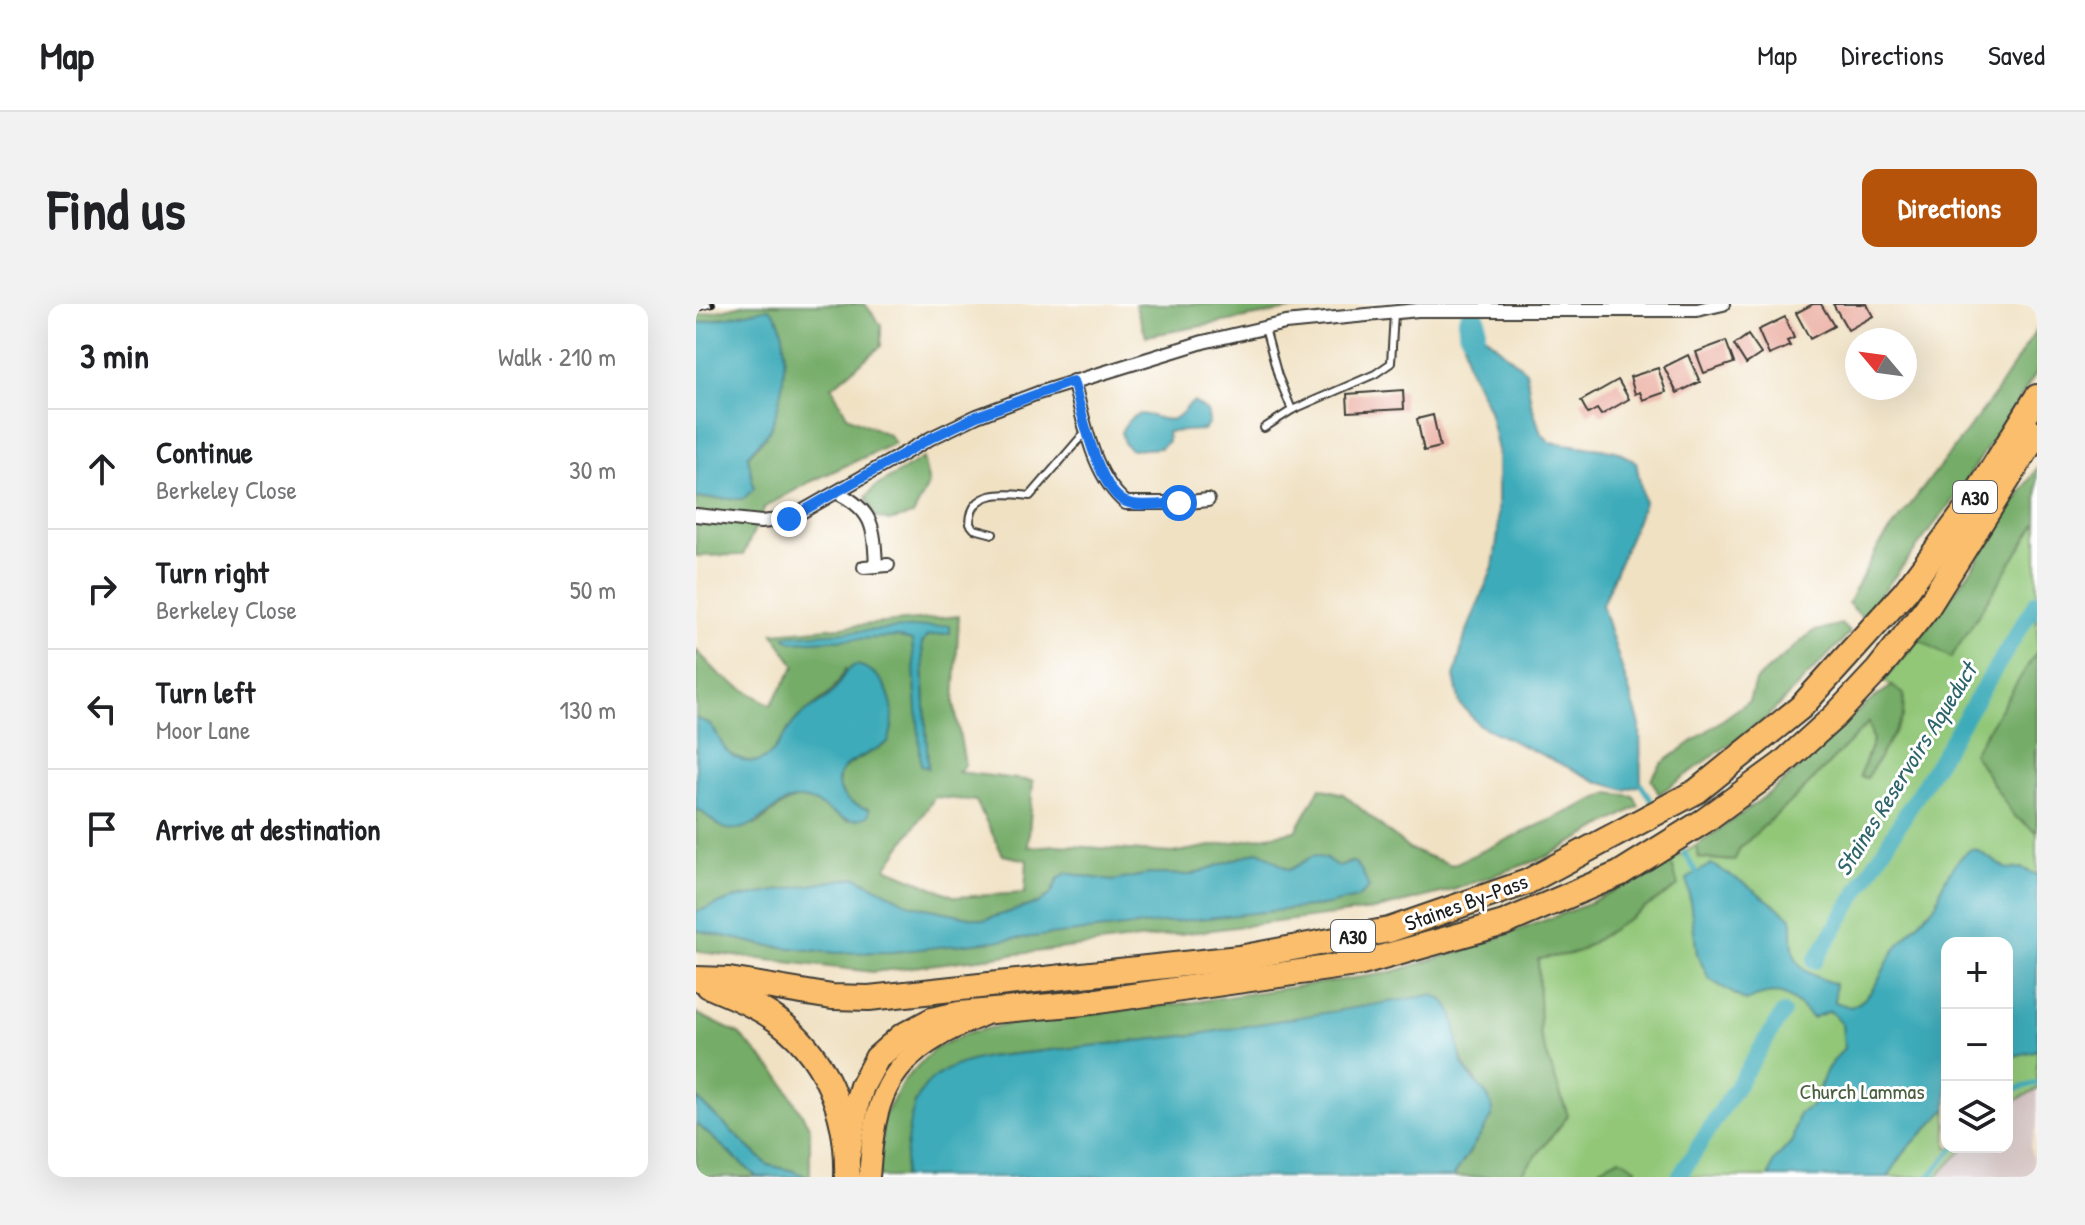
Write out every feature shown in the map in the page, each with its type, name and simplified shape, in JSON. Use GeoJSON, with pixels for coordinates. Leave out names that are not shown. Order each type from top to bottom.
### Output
{"type":"FeatureCollection","features":[{"type":"Feature","properties":{"kind":"highway","name":"Staines By-Pass"},"geometry":{"type":"LineString","coordinates":[[696,979],[729,980],[832,997],[869,998],[1239,958],[1389,930],[1527,882],[1697,791],[1801,707],[1905,592],[1970,505],[2037,397]]}},
{"type":"Feature","properties":{"kind":"highway","name":"Staines By-Pass"},"geometry":{"type":"LineString","coordinates":[[847,1165],[852,1122],[862,1086],[877,1058],[902,1036],[932,1020],[959,1014],[1084,1003],[1362,963],[1504,923],[1619,874],[1704,821],[1782,764],[1834,717],[1878,670],[1927,608],[2037,433]]}},
{"type":"Feature","properties":{"kind":"highway"},"geometry":{"type":"LineString","coordinates":[[696,979],[768,1013],[809,1049],[835,1097],[842,1119],[847,1165]]}},
{"type":"Feature","properties":{"kind":"main road","name":"A30"},"geometry":{"type":"LineString","coordinates":[[869,1177],[877,1109],[897,1073],[933,1039],[987,1013]]}},
{"type":"Feature","properties":{"kind":"street"},"geometry":{"type":"LineString","coordinates":[[696,515],[761,522],[789,519],[931,438],[977,416],[1073,381],[1203,342],[1265,328],[1394,312],[1697,310],[1723,304]]}},
{"type":"Feature","properties":{"kind":"street"},"geometry":{"type":"LineString","coordinates":[[1073,381],[1088,433],[1114,494],[1126,503],[1208,500]]}},
{"type":"Feature","properties":{"kind":"street"},"geometry":{"type":"LineString","coordinates":[[838,493],[857,503],[874,528],[876,566]]}},
{"type":"Feature","properties":{"kind":"lane"},"geometry":{"type":"LineString","coordinates":[[1264,428],[1292,410],[1375,374],[1391,363],[1394,312]]}},
{"type":"Feature","properties":{"kind":"lane"},"geometry":{"type":"LineString","coordinates":[[1265,328],[1278,376],[1292,410]]}},
{"type":"Feature","properties":{"kind":"lane"},"geometry":{"type":"LineString","coordinates":[[993,534],[974,529],[970,524],[970,515],[976,504],[987,495],[1030,496],[1081,437],[1088,433]]}},
{"type":"Feature","properties":{"kind":"shaded area"},"geometry":{"type":"Polygon","coordinates":[[[2037,1089],[2037,1125],[2030,1147],[2037,1177],[1937,1177],[1959,1153],[2013,1153],[2013,1102],[2037,1089]]]}},
{"type":"Feature","properties":{"kind":"green space"},"geometry":{"type":"Polygon","coordinates":[[[747,304],[865,304],[881,325],[881,346],[832,387],[847,416],[889,435],[895,443],[810,482],[765,507],[743,555],[696,556],[696,498],[704,499],[752,479],[748,456],[766,436],[724,317],[696,324],[696,316],[747,304]]]}},
{"type":"Feature","properties":{"kind":"green space"},"geometry":{"type":"Polygon","coordinates":[[[1135,304],[1323,304],[1146,336],[1135,304]]]}},
{"type":"Feature","properties":{"kind":"green space"},"geometry":{"type":"Polygon","coordinates":[[[2037,329],[2037,372],[1953,500],[1863,618],[1848,603],[1878,547],[1992,398],[2037,329]]]}},
{"type":"Feature","properties":{"kind":"green space"},"geometry":{"type":"Polygon","coordinates":[[[923,458],[929,484],[913,515],[889,521],[875,517],[866,497],[875,487],[923,458]]]}},
{"type":"Feature","properties":{"kind":"green space"},"geometry":{"type":"Polygon","coordinates":[[[2037,468],[2037,522],[1951,658],[1919,639],[1970,571],[2037,468]]]}},
{"type":"Feature","properties":{"kind":"green space","name":"Church Lammas"},"geometry":{"type":"Polygon","coordinates":[[[2037,522],[2037,651],[2006,701],[2037,655],[2037,1089],[2013,1102],[2013,937],[1941,937],[1941,1153],[1959,1153],[1937,1177],[1631,1177],[1636,1168],[1600,1168],[1593,1177],[1519,1177],[1568,1116],[1540,1035],[1538,959],[1576,953],[1678,886],[1671,861],[1697,845],[1699,858],[1734,861],[1740,848],[1803,790],[1869,722],[1873,740],[1860,776],[1867,778],[1892,686],[1883,681],[1919,639],[1951,657],[2037,522]]]}},
{"type":"Feature","properties":{"kind":"green space"},"geometry":{"type":"Polygon","coordinates":[[[959,616],[954,703],[965,765],[958,772],[1033,781],[1028,847],[1057,845],[1172,853],[1296,831],[1320,788],[1343,794],[1409,849],[1452,865],[1609,793],[1634,796],[1639,806],[1546,857],[1453,890],[1373,910],[873,972],[708,953],[696,950],[696,930],[763,945],[837,953],[1328,905],[1350,862],[1339,867],[1313,856],[1289,870],[1259,851],[1190,875],[1150,874],[1112,881],[1066,873],[1058,879],[1051,894],[1038,903],[984,920],[911,905],[856,877],[732,899],[696,912],[696,809],[718,825],[757,824],[797,798],[812,801],[848,821],[869,809],[844,797],[839,783],[840,774],[853,762],[888,742],[846,669],[830,692],[799,717],[766,758],[747,761],[726,750],[712,727],[696,718],[696,650],[721,676],[771,705],[795,666],[773,633],[959,616]],[[927,636],[899,637],[912,641],[928,767],[922,643],[927,636]],[[935,797],[886,868],[956,897],[1025,893],[1027,860],[1003,855],[976,801],[935,797]]]}},
{"type":"Feature","properties":{"kind":"green space"},"geometry":{"type":"Polygon","coordinates":[[[1841,624],[1850,633],[1764,720],[1659,794],[1651,779],[1661,764],[1749,701],[1755,681],[1812,632],[1841,624]]]}},
{"type":"Feature","properties":{"kind":"green space"},"geometry":{"type":"Polygon","coordinates":[[[2037,651],[2037,832],[2014,816],[1973,753],[2037,651]]]}},
{"type":"Feature","properties":{"kind":"green space"},"geometry":{"type":"Polygon","coordinates":[[[1892,686],[1904,694],[1903,717],[1867,778],[1860,776],[1873,741],[1869,722],[1803,790],[1740,848],[1734,861],[1699,858],[1697,845],[1775,788],[1855,714],[1892,686]]]}},
{"type":"Feature","properties":{"kind":"green space"},"geometry":{"type":"Polygon","coordinates":[[[1671,861],[1678,886],[1576,953],[1538,959],[1540,1035],[1568,1116],[1519,1177],[1453,1177],[1492,1117],[1475,1078],[1467,1072],[1457,1034],[1193,1035],[987,1057],[915,1102],[903,1177],[879,1177],[883,1118],[905,1079],[934,1049],[967,1033],[1018,1022],[1186,1003],[1388,973],[1462,951],[1583,906],[1671,861]]]}},
{"type":"Feature","properties":{"kind":"green space"},"geometry":{"type":"Polygon","coordinates":[[[696,1013],[739,1034],[780,1077],[810,1128],[810,1177],[768,1165],[696,1098],[696,1013]]]}},
{"type":"Feature","properties":{"kind":"green space"},"geometry":{"type":"Polygon","coordinates":[[[696,1123],[757,1177],[696,1177],[696,1123]]]}},
{"type":"Feature","properties":{"kind":"green space"},"geometry":{"type":"Polygon","coordinates":[[[1620,1158],[1636,1168],[1631,1177],[1593,1177],[1600,1168],[1620,1158]]]}},
{"type":"Feature","properties":{"kind":"water"},"geometry":{"type":"Polygon","coordinates":[[[769,308],[782,331],[784,365],[771,427],[748,456],[754,489],[743,499],[696,498],[696,324],[769,308]]]}},
{"type":"Feature","properties":{"kind":"water"},"geometry":{"type":"Polygon","coordinates":[[[1472,330],[1482,333],[1526,371],[1531,403],[1541,433],[1550,442],[1616,451],[1636,462],[1644,503],[1602,605],[1640,725],[1641,785],[1625,790],[1599,782],[1479,725],[1460,704],[1454,677],[1465,636],[1493,567],[1498,534],[1498,451],[1489,410],[1467,364],[1463,335],[1472,330]]]}},
{"type":"Feature","properties":{"kind":"water"},"geometry":{"type":"Polygon","coordinates":[[[1194,402],[1208,412],[1209,423],[1204,430],[1167,432],[1168,441],[1160,448],[1131,450],[1124,443],[1121,432],[1133,416],[1140,414],[1173,419],[1194,402]]]}},
{"type":"Feature","properties":{"kind":"water"},"geometry":{"type":"Polygon","coordinates":[[[950,625],[950,633],[927,636],[922,643],[928,768],[921,765],[912,641],[899,637],[791,642],[784,636],[950,625]]]}},
{"type":"Feature","properties":{"kind":"water"},"geometry":{"type":"Polygon","coordinates":[[[856,665],[877,676],[892,706],[888,742],[847,765],[838,778],[844,796],[869,809],[869,815],[849,820],[800,799],[783,804],[748,826],[727,829],[696,809],[696,718],[710,725],[733,756],[757,761],[773,752],[798,718],[829,696],[851,667],[856,665]]]}},
{"type":"Feature","properties":{"kind":"water"},"geometry":{"type":"Polygon","coordinates":[[[1971,849],[1977,850],[2007,869],[2022,868],[2037,875],[2037,1050],[2013,1056],[2013,937],[1941,937],[1941,1115],[1906,1150],[1888,1177],[1769,1177],[1774,1161],[1792,1141],[1799,1113],[1812,1106],[1827,1069],[1844,1048],[1842,1024],[1830,1011],[1812,1018],[1782,994],[1767,994],[1746,1001],[1709,979],[1697,954],[1687,879],[1711,864],[1746,884],[1792,918],[1797,962],[1810,973],[1835,984],[1835,1002],[1850,1007],[1866,998],[1894,951],[1936,903],[1946,877],[1971,849]]]}},
{"type":"Feature","properties":{"kind":"water"},"geometry":{"type":"Polygon","coordinates":[[[1259,851],[1289,870],[1313,856],[1339,867],[1354,862],[1362,871],[1369,888],[1357,898],[1328,905],[893,952],[837,953],[763,945],[696,930],[696,912],[732,899],[856,877],[911,905],[984,920],[1038,903],[1051,894],[1058,879],[1066,873],[1112,881],[1150,874],[1190,875],[1259,851]]]}},
{"type":"Feature","properties":{"kind":"water"},"geometry":{"type":"Polygon","coordinates":[[[1431,995],[1442,1000],[1450,1009],[1463,1063],[1487,1096],[1492,1109],[1492,1117],[1453,1177],[903,1177],[908,1131],[918,1097],[942,1073],[961,1064],[987,1057],[1193,1035],[1431,995]]]}},
{"type":"Feature","properties":{"kind":"water"},"geometry":{"type":"Polygon","coordinates":[[[696,1098],[768,1165],[807,1177],[757,1177],[696,1123],[696,1098]]]}},
{"type":"Feature","properties":{"kind":"building"},"geometry":{"type":"Polygon","coordinates":[[[1813,304],[1821,304],[1834,326],[1810,339],[1796,313],[1813,304]]]}},
{"type":"Feature","properties":{"kind":"building"},"geometry":{"type":"Polygon","coordinates":[[[1833,304],[1866,304],[1873,316],[1847,328],[1833,304]]]}},
{"type":"Feature","properties":{"kind":"building"},"geometry":{"type":"Polygon","coordinates":[[[1785,317],[1794,338],[1787,341],[1790,346],[1769,355],[1758,330],[1785,317]]]}},
{"type":"Feature","properties":{"kind":"building"},"geometry":{"type":"Polygon","coordinates":[[[1748,335],[1761,354],[1746,364],[1734,345],[1748,335]]]}},
{"type":"Feature","properties":{"kind":"building"},"geometry":{"type":"Polygon","coordinates":[[[1726,341],[1734,363],[1704,373],[1696,352],[1726,341]]]}},
{"type":"Feature","properties":{"kind":"building"},"geometry":{"type":"Polygon","coordinates":[[[1688,355],[1700,382],[1677,393],[1664,367],[1688,355]]]}},
{"type":"Feature","properties":{"kind":"building"},"geometry":{"type":"Polygon","coordinates":[[[1658,368],[1666,392],[1643,400],[1640,392],[1635,394],[1630,377],[1658,368]]]}},
{"type":"Feature","properties":{"kind":"building"},"geometry":{"type":"Polygon","coordinates":[[[1618,380],[1629,399],[1601,415],[1597,409],[1588,414],[1581,401],[1618,380]]]}},
{"type":"Feature","properties":{"kind":"building"},"geometry":{"type":"Polygon","coordinates":[[[1403,390],[1404,409],[1348,412],[1347,394],[1403,390]]]}},
{"type":"Feature","properties":{"kind":"building"},"geometry":{"type":"Polygon","coordinates":[[[1433,415],[1440,447],[1424,451],[1417,419],[1433,415]]]}},
{"type":"Feature","properties":{"kind":"waterway"},"geometry":{"type":"LineString","coordinates":[[1472,320],[1472,330]]}},
{"type":"Feature","properties":{"kind":"waterway","name":"Staines Reservoirs Aqueduct"},"geometry":{"type":"LineString","coordinates":[[1815,961],[2037,601]]}},
{"type":"Feature","properties":{"kind":"waterway"},"geometry":{"type":"LineString","coordinates":[[1641,785],[1651,800]]}},
{"type":"Feature","properties":{"kind":"waterway"},"geometry":{"type":"LineString","coordinates":[[1684,852],[1696,872]]}},
{"type":"Feature","properties":{"kind":"waterway","name":"Staines Reservoirs Aqueduct"},"geometry":{"type":"LineString","coordinates":[[1679,1177],[1783,1013]]}},
{"type":"Feature","properties":{"kind":"waterway"},"geometry":{"type":"LineString","coordinates":[[2013,1091],[2037,1083]]}},
{"type":"Feature","properties":{"kind":"waterway"},"geometry":{"type":"LineString","coordinates":[[1929,1177],[1950,1153]]}},
{"type":"Feature","properties":{"kind":"railway"},"geometry":{"type":"LineString","coordinates":[[696,308],[712,304]]}},
{"type":"Feature","properties":{"kind":"route"},"geometry":{"type":"LineString","coordinates":[[789,519],[931,438],[977,416],[1073,381],[1091,443],[1114,494],[1126,503],[1179,503]]}}]}
